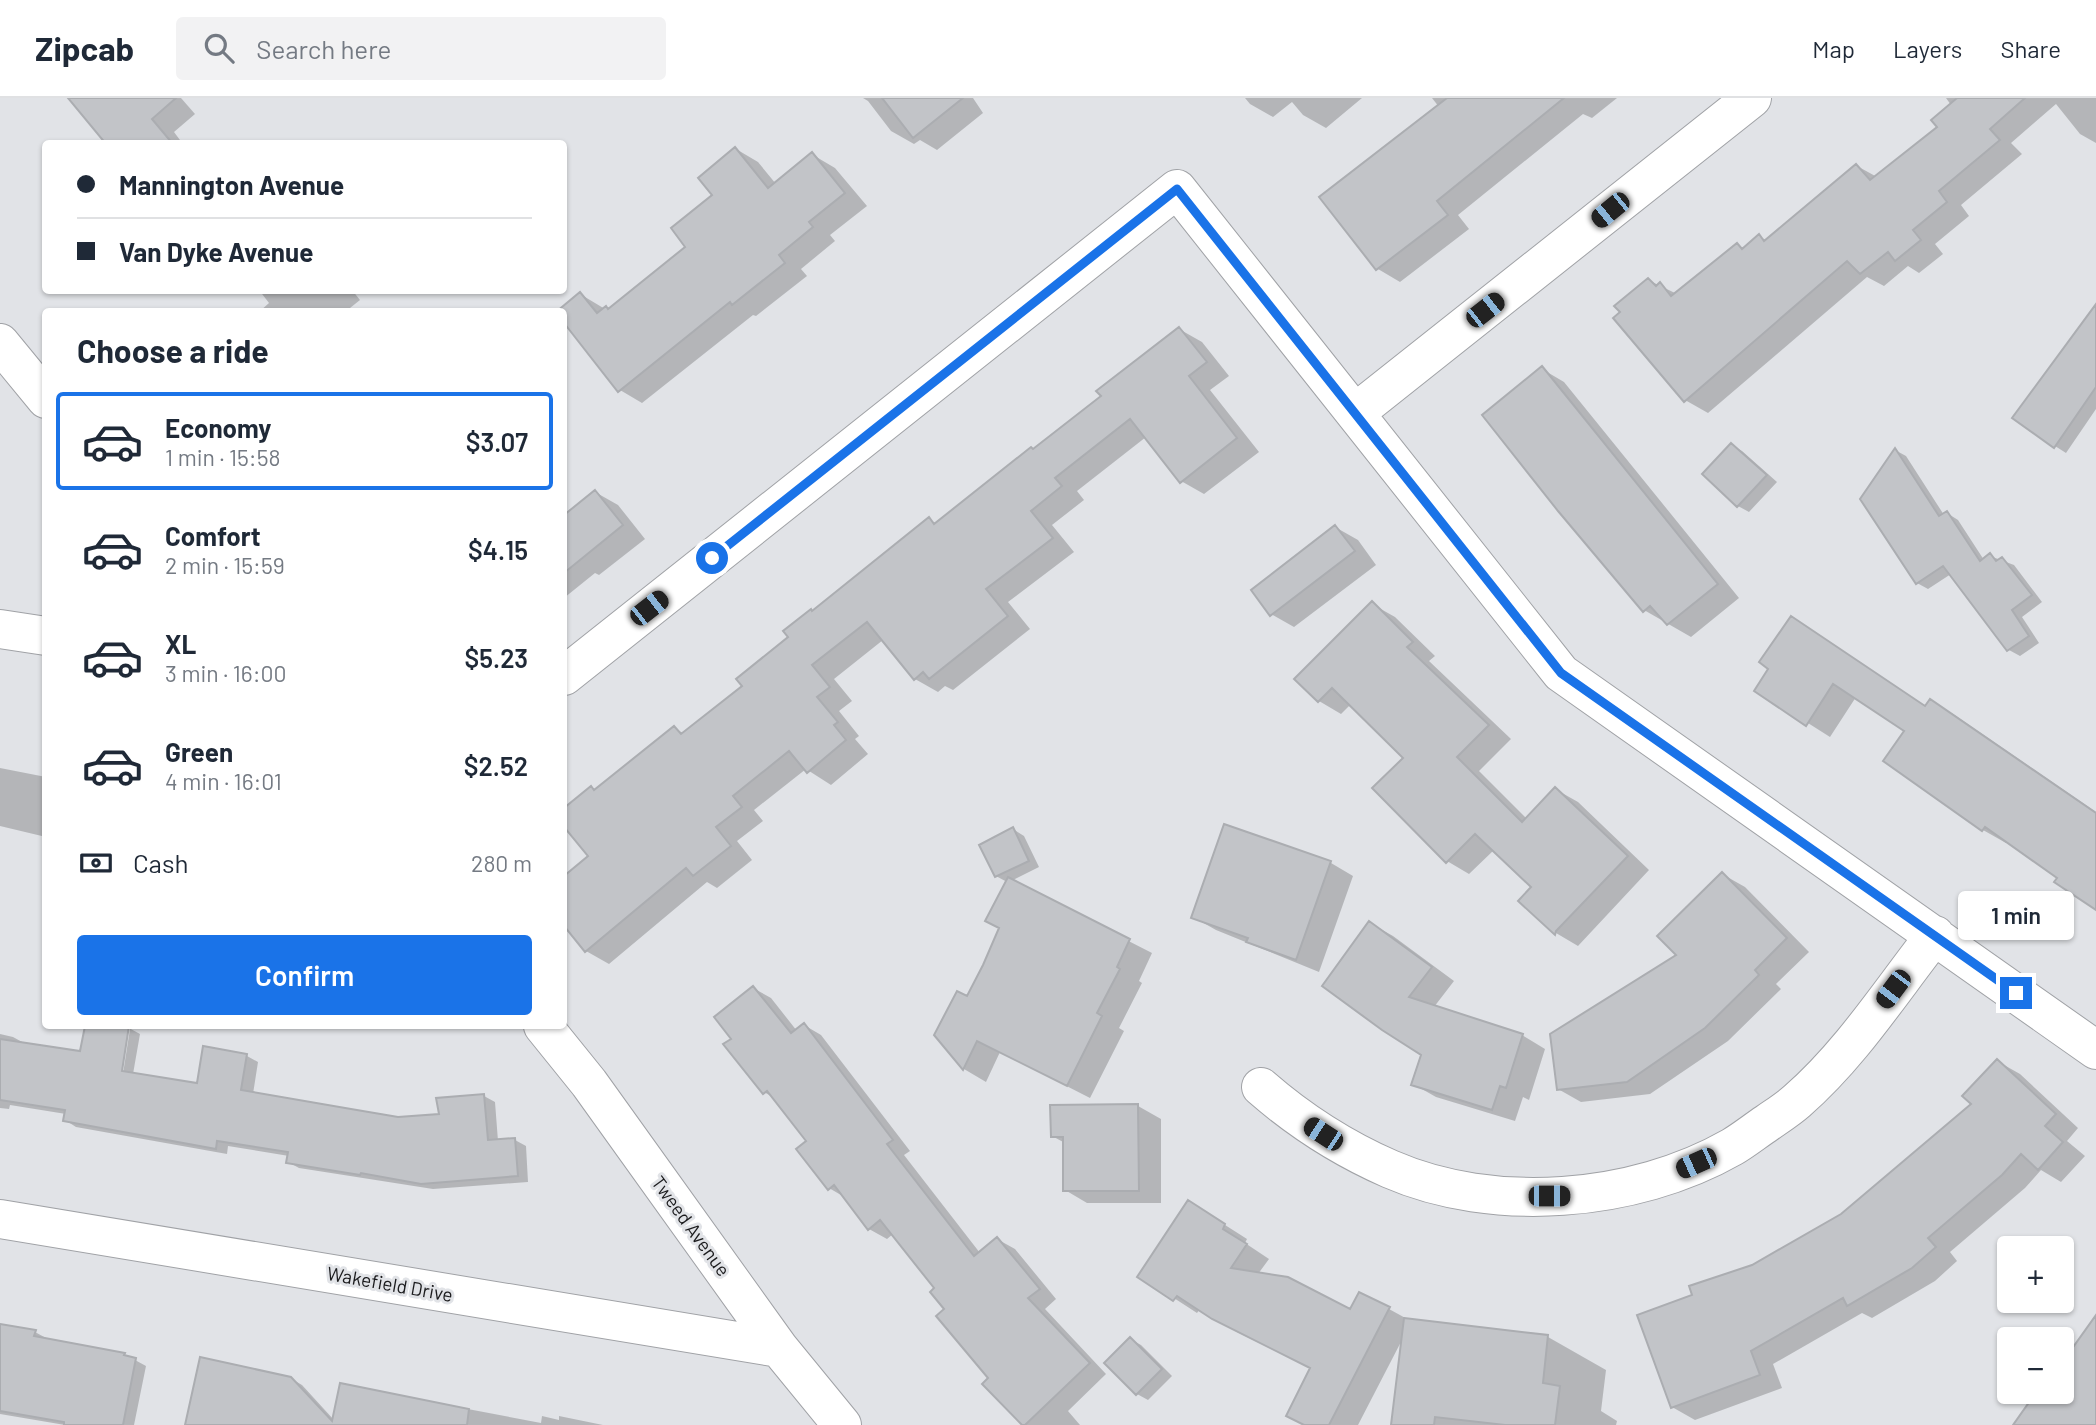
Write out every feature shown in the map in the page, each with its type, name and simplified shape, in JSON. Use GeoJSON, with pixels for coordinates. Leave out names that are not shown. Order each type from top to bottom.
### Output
{"type":"FeatureCollection","features":[{"type":"Feature","properties":{"kind":"street"},"geometry":{"type":"LineString","coordinates":[[1355,413],[1752,98]]}},
{"type":"Feature","properties":{"kind":"street"},"geometry":{"type":"LineString","coordinates":[[567,674],[1177,189],[1561,673],[2096,1050]]}},
{"type":"Feature","properties":{"kind":"street"},"geometry":{"type":"LineString","coordinates":[[0,343],[42,394]]}},
{"type":"Feature","properties":{"kind":"street"},"geometry":{"type":"LineString","coordinates":[[0,629],[42,635]]}},
{"type":"Feature","properties":{"kind":"street"},"geometry":{"type":"LineString","coordinates":[[1261,1087],[1290,1113],[1339,1145],[1392,1170],[1448,1187],[1506,1196],[1570,1196],[1623,1188],[1678,1171],[1732,1147],[1796,1103],[1838,1062],[1936,935]]}},
{"type":"Feature","properties":{"kind":"street","name":"Tweed Avenue"},"geometry":{"type":"LineString","coordinates":[[545,1029],[589,1083],[779,1348],[842,1425]]}},
{"type":"Feature","properties":{"kind":"street","name":"Wakefield Drive"},"geometry":{"type":"LineString","coordinates":[[0,1219],[779,1348]]}},
{"type":"Feature","properties":{"kind":"building"},"geometry":{"type":"Polygon","coordinates":[[[68,98],[176,98],[152,119],[170,140],[103,140],[68,98]]]}},
{"type":"Feature","properties":{"kind":"building"},"geometry":{"type":"Polygon","coordinates":[[[882,98],[963,98],[913,138],[882,98]]]}},
{"type":"Feature","properties":{"kind":"building"},"geometry":{"type":"Polygon","coordinates":[[[1447,98],[1564,98],[1437,201],[1448,215],[1376,270],[1319,197],[1447,98]]]}},
{"type":"Feature","properties":{"kind":"building"},"geometry":{"type":"Polygon","coordinates":[[[1957,98],[2025,98],[1990,129],[2000,140],[1939,191],[1947,202],[1913,230],[1921,240],[1895,261],[1888,252],[1860,274],[1847,261],[1684,402],[1613,318],[1620,312],[1614,306],[1648,278],[1656,286],[1660,282],[1671,296],[1737,243],[1742,249],[1759,234],[1764,241],[1856,164],[1870,180],[1937,127],[1931,120],[1957,98]]]}},
{"type":"Feature","properties":{"kind":"building"},"geometry":{"type":"Polygon","coordinates":[[[735,147],[768,188],[812,152],[845,193],[809,222],[813,227],[779,255],[785,263],[732,305],[730,302],[618,392],[567,327],[567,308],[561,308],[580,292],[597,313],[606,306],[608,309],[685,247],[671,228],[712,195],[698,178],[735,147]]]}},
{"type":"Feature","properties":{"kind":"building"},"geometry":{"type":"Polygon","coordinates":[[[2096,304],[2096,387],[2054,448],[2012,418],[2096,304]]]}},
{"type":"Feature","properties":{"kind":"building"},"geometry":{"type":"Polygon","coordinates":[[[1179,327],[1207,362],[1189,376],[1237,438],[1180,483],[1130,419],[1055,478],[1062,486],[1031,511],[1053,538],[986,589],[1008,616],[929,679],[923,672],[914,680],[867,622],[812,665],[830,687],[817,697],[838,722],[834,725],[846,740],[807,773],[789,751],[733,796],[742,807],[716,827],[731,846],[693,876],[686,868],[585,952],[567,930],[567,874],[588,856],[567,831],[567,806],[591,786],[594,790],[674,726],[681,734],[742,686],[736,679],[788,637],[783,631],[929,517],[934,524],[1031,447],[1033,449],[1101,396],[1096,391],[1179,327]]]}},
{"type":"Feature","properties":{"kind":"building"},"geometry":{"type":"Polygon","coordinates":[[[1542,366],[1718,584],[1667,625],[1650,606],[1643,612],[1482,415],[1542,366]]]}},
{"type":"Feature","properties":{"kind":"building"},"geometry":{"type":"Polygon","coordinates":[[[1731,443],[1767,475],[1737,507],[1702,474],[1731,443]]]}},
{"type":"Feature","properties":{"kind":"building"},"geometry":{"type":"Polygon","coordinates":[[[1895,448],[1939,516],[1947,511],[1980,561],[1990,553],[1996,561],[2002,557],[2032,595],[2012,610],[2029,636],[2007,651],[1943,566],[1916,584],[1860,499],[1895,448]]]}},
{"type":"Feature","properties":{"kind":"building"},"geometry":{"type":"Polygon","coordinates":[[[595,490],[623,525],[567,571],[567,513],[595,490]]]}},
{"type":"Feature","properties":{"kind":"building"},"geometry":{"type":"Polygon","coordinates":[[[1335,525],[1355,551],[1270,616],[1251,590],[1335,525]]]}},
{"type":"Feature","properties":{"kind":"building"},"geometry":{"type":"Polygon","coordinates":[[[1372,601],[1413,642],[1407,647],[1489,725],[1457,757],[1522,822],[1555,787],[1628,856],[1555,935],[1518,901],[1531,887],[1475,834],[1446,863],[1372,788],[1403,758],[1332,688],[1318,702],[1294,679],[1372,601]]]}},
{"type":"Feature","properties":{"kind":"building"},"geometry":{"type":"Polygon","coordinates":[[[1791,616],[1925,706],[1930,699],[2096,813],[2096,910],[2054,882],[2057,878],[1985,827],[1982,831],[1883,761],[1904,731],[1833,684],[1806,726],[1754,691],[1768,669],[1759,662],[1791,616]]]}},
{"type":"Feature","properties":{"kind":"building"},"geometry":{"type":"Polygon","coordinates":[[[1224,824],[1331,861],[1296,960],[1246,942],[1248,938],[1191,918],[1224,824]]]}},
{"type":"Feature","properties":{"kind":"building"},"geometry":{"type":"Polygon","coordinates":[[[1013,827],[1029,861],[995,877],[979,845],[1013,827]]]}},
{"type":"Feature","properties":{"kind":"building"},"geometry":{"type":"Polygon","coordinates":[[[1722,872],[1787,938],[1755,970],[1759,975],[1705,1028],[1627,1082],[1557,1090],[1550,1034],[1676,955],[1657,936],[1722,872]]]}},
{"type":"Feature","properties":{"kind":"building"},"geometry":{"type":"Polygon","coordinates":[[[1008,877],[1130,939],[1117,967],[1120,969],[1097,1013],[1102,1016],[1067,1086],[977,1041],[963,1070],[934,1035],[957,991],[967,996],[983,965],[999,928],[985,921],[1008,877]]]}},
{"type":"Feature","properties":{"kind":"building"},"geometry":{"type":"Polygon","coordinates":[[[1369,921],[1432,967],[1409,997],[1523,1034],[1506,1088],[1500,1086],[1492,1110],[1411,1085],[1421,1055],[1322,986],[1369,921]]]}},
{"type":"Feature","properties":{"kind":"building"},"geometry":{"type":"Polygon","coordinates":[[[753,986],[791,1033],[804,1023],[893,1140],[887,1144],[974,1256],[997,1237],[1040,1289],[1028,1298],[1090,1363],[1025,1425],[982,1384],[988,1378],[936,1316],[944,1309],[930,1292],[934,1288],[880,1220],[868,1230],[834,1185],[828,1190],[796,1149],[806,1141],[767,1091],[763,1094],[723,1044],[731,1039],[714,1017],[753,986]]]}},
{"type":"Feature","properties":{"kind":"building"},"geometry":{"type":"Polygon","coordinates":[[[84,1029],[129,1029],[122,1071],[197,1083],[203,1046],[247,1054],[241,1090],[398,1117],[439,1114],[436,1098],[484,1094],[488,1140],[515,1138],[518,1176],[421,1184],[286,1163],[288,1152],[217,1141],[216,1149],[63,1121],[65,1110],[0,1100],[0,1039],[80,1051],[84,1029]]]}},
{"type":"Feature","properties":{"kind":"building"},"geometry":{"type":"Polygon","coordinates":[[[1997,1059],[2056,1114],[2045,1126],[2063,1142],[2038,1170],[2021,1154],[2002,1175],[1928,1238],[1936,1247],[1912,1268],[1847,1306],[1843,1298],[1751,1351],[1760,1375],[1671,1408],[1637,1315],[1692,1295],[1689,1286],[1752,1265],[1841,1214],[1971,1104],[1962,1096],[1997,1059]]]}},
{"type":"Feature","properties":{"kind":"building"},"geometry":{"type":"Polygon","coordinates":[[[1138,1104],[1139,1191],[1063,1191],[1063,1137],[1051,1137],[1050,1105],[1138,1104]]]}},
{"type":"Feature","properties":{"kind":"building"},"geometry":{"type":"Polygon","coordinates":[[[1188,1200],[1225,1224],[1223,1229],[1247,1244],[1231,1268],[1288,1277],[1350,1309],[1359,1292],[1390,1307],[1329,1425],[1304,1425],[1286,1416],[1310,1368],[1212,1319],[1177,1296],[1173,1301],[1137,1277],[1188,1200]]]}},
{"type":"Feature","properties":{"kind":"building"},"geometry":{"type":"Polygon","coordinates":[[[2096,1315],[2096,1425],[2013,1425],[2028,1404],[2074,1404],[2074,1346],[2096,1315]]]}},
{"type":"Feature","properties":{"kind":"building"},"geometry":{"type":"Polygon","coordinates":[[[1404,1318],[1548,1335],[1543,1383],[1560,1386],[1555,1425],[1505,1425],[1435,1417],[1434,1425],[1391,1425],[1404,1318]]]}},
{"type":"Feature","properties":{"kind":"building"},"geometry":{"type":"Polygon","coordinates":[[[0,1324],[36,1330],[34,1336],[125,1353],[124,1355],[136,1358],[123,1425],[64,1425],[64,1422],[0,1411],[0,1324]]]}},
{"type":"Feature","properties":{"kind":"building"},"geometry":{"type":"Polygon","coordinates":[[[1130,1337],[1162,1369],[1136,1395],[1104,1363],[1130,1337]]]}},
{"type":"Feature","properties":{"kind":"building"},"geometry":{"type":"Polygon","coordinates":[[[200,1357],[291,1377],[332,1421],[340,1383],[469,1409],[467,1425],[185,1425],[200,1357]]]}},
{"type":"Feature","properties":{"kind":"route"},"geometry":{"type":"LineString","coordinates":[[712,558],[1177,189],[1561,673],[2016,993]]}}]}
